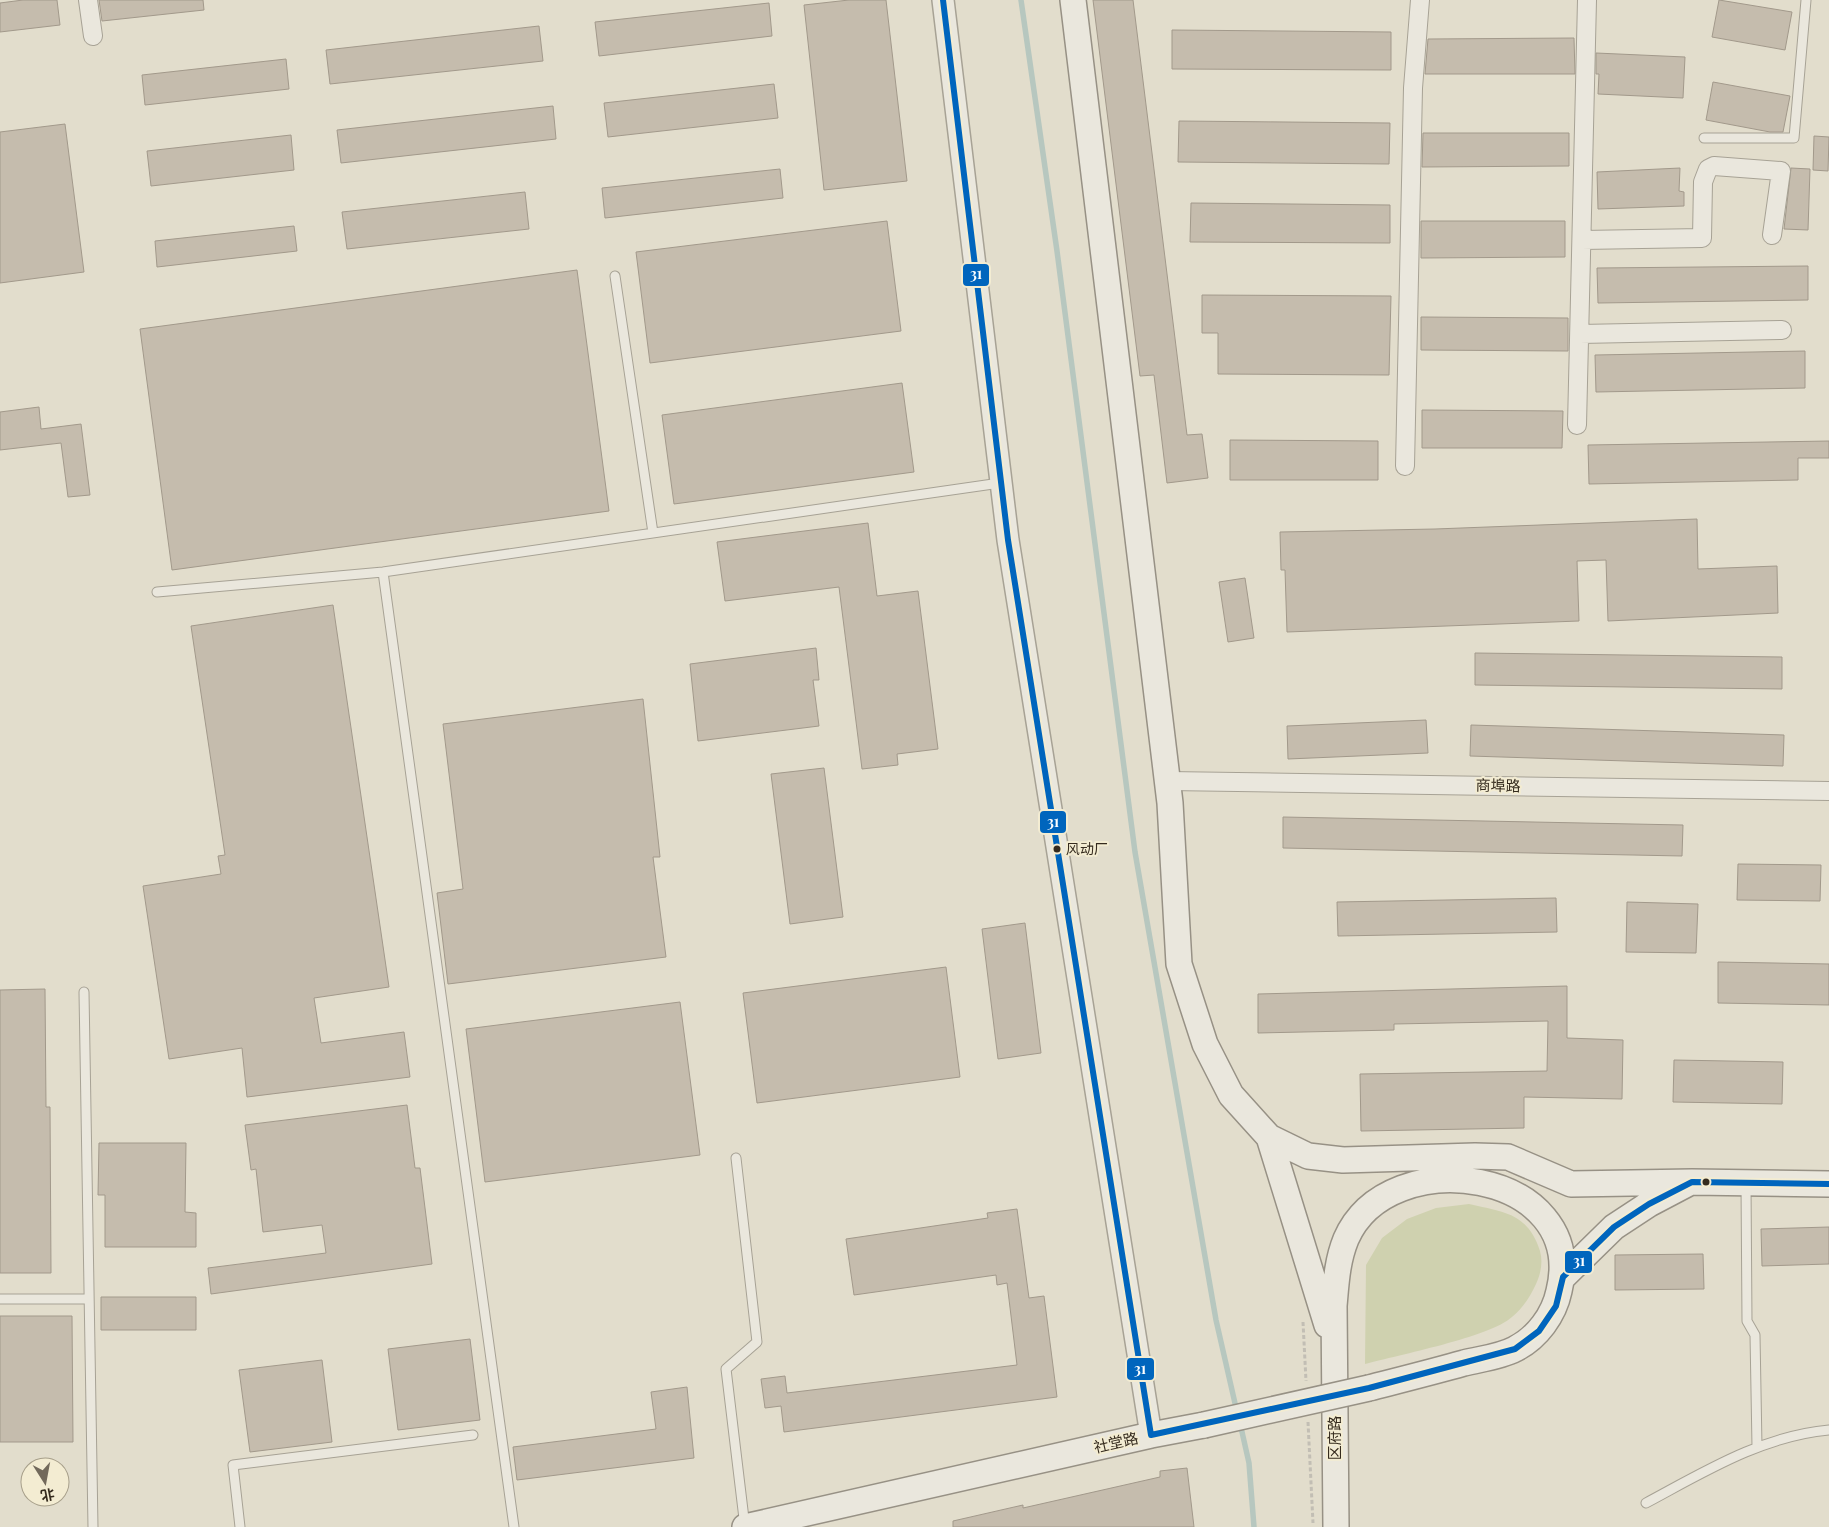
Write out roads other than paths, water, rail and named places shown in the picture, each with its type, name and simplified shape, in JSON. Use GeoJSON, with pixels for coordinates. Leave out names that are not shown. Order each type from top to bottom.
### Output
{"type":"FeatureCollection","features":[{"type":"Feature","properties":{"kind":"main road"},"geometry":{"type":"LineString","coordinates":[[1073,0],[1168,781],[1180,964],[1204,1044],[1231,1095],[1269,1138],[1308,1156],[1342,1160],[1475,1156],[1508,1157],[1571,1184]]}},
{"type":"Feature","properties":{"kind":"main road"},"geometry":{"type":"LineString","coordinates":[[1269,1138],[1335,1349]]}},
{"type":"Feature","properties":{"kind":"main road","name":"区府路"},"geometry":{"type":"LineString","coordinates":[[1336,1527],[1335,1349],[1337,1269],[1347,1238],[1366,1211],[1393,1192],[1424,1182],[1465,1179],[1498,1186],[1526,1199]]}},
{"type":"Feature","properties":{"kind":"main road"},"geometry":{"type":"LineString","coordinates":[[1563,1277],[1614,1227],[1649,1204],[1692,1182]]}},
{"type":"Feature","properties":{"kind":"main road"},"geometry":{"type":"LineString","coordinates":[[1563,1277],[1560,1247],[1547,1220],[1526,1199],[1571,1184],[1692,1182],[1829,1184]]}},
{"type":"Feature","properties":{"kind":"main road","name":"社堂路"},"geometry":{"type":"LineString","coordinates":[[745,1527],[1151,1435],[1369,1388],[1515,1349],[1539,1331],[1556,1306],[1563,1277]]}},
{"type":"Feature","properties":{"kind":"street"},"geometry":{"type":"LineString","coordinates":[[88,0],[93,36]]}},
{"type":"Feature","properties":{"kind":"street"},"geometry":{"type":"LineString","coordinates":[[943,0],[1000,483],[1151,1435]]}},
{"type":"Feature","properties":{"kind":"street"},"geometry":{"type":"LineString","coordinates":[[1405,466],[1414,88],[1420,0]]}},
{"type":"Feature","properties":{"kind":"street"},"geometry":{"type":"LineString","coordinates":[[1577,426],[1587,0]]}},
{"type":"Feature","properties":{"kind":"street"},"geometry":{"type":"LineString","coordinates":[[1582,240],[1702,238],[1703,182],[1708,168],[1714,166],[1780,172],[1772,235]]}},
{"type":"Feature","properties":{"kind":"street"},"geometry":{"type":"LineString","coordinates":[[1580,334],[1782,330]]}},
{"type":"Feature","properties":{"kind":"street","name":"商埠路"},"geometry":{"type":"LineString","coordinates":[[1168,781],[1829,791]]}},
{"type":"Feature","properties":{"kind":"lane"},"geometry":{"type":"LineString","coordinates":[[1704,138],[1794,138],[1806,0]]}},
{"type":"Feature","properties":{"kind":"lane"},"geometry":{"type":"LineString","coordinates":[[615,276],[653,533]]}},
{"type":"Feature","properties":{"kind":"lane"},"geometry":{"type":"LineString","coordinates":[[157,592],[383,572],[1000,483]]}},
{"type":"Feature","properties":{"kind":"lane"},"geometry":{"type":"LineString","coordinates":[[383,572],[514,1527]]}},
{"type":"Feature","properties":{"kind":"lane"},"geometry":{"type":"LineString","coordinates":[[84,992],[93,1527]]}},
{"type":"Feature","properties":{"kind":"lane"},"geometry":{"type":"LineString","coordinates":[[736,1158],[757,1342],[726,1370],[745,1527]]}},
{"type":"Feature","properties":{"kind":"lane"},"geometry":{"type":"LineString","coordinates":[[1746,1184],[1747,1320],[1755,1334],[1757,1448]]}},
{"type":"Feature","properties":{"kind":"lane"},"geometry":{"type":"LineString","coordinates":[[0,1298],[89,1299]]}},
{"type":"Feature","properties":{"kind":"lane"},"geometry":{"type":"LineString","coordinates":[[1646,1503],[1744,1452],[1804,1432],[1829,1430]]}},
{"type":"Feature","properties":{"kind":"lane"},"geometry":{"type":"LineString","coordinates":[[240,1527],[233,1465],[473,1435]]}},
{"type":"Feature","properties":{"kind":"waterway"},"geometry":{"type":"LineString","coordinates":[[1021,0],[1057,251],[1135,852],[1216,1320],[1237,1412]]}},
{"type":"Feature","properties":{"kind":"waterway"},"geometry":{"type":"LineString","coordinates":[[1240,1423],[1249,1463],[1254,1527]]}},
{"type":"Feature","properties":{"kind":"place","name":"风动厂"},"geometry":{"type":"Point","coordinates":[1057,849]}}]}
